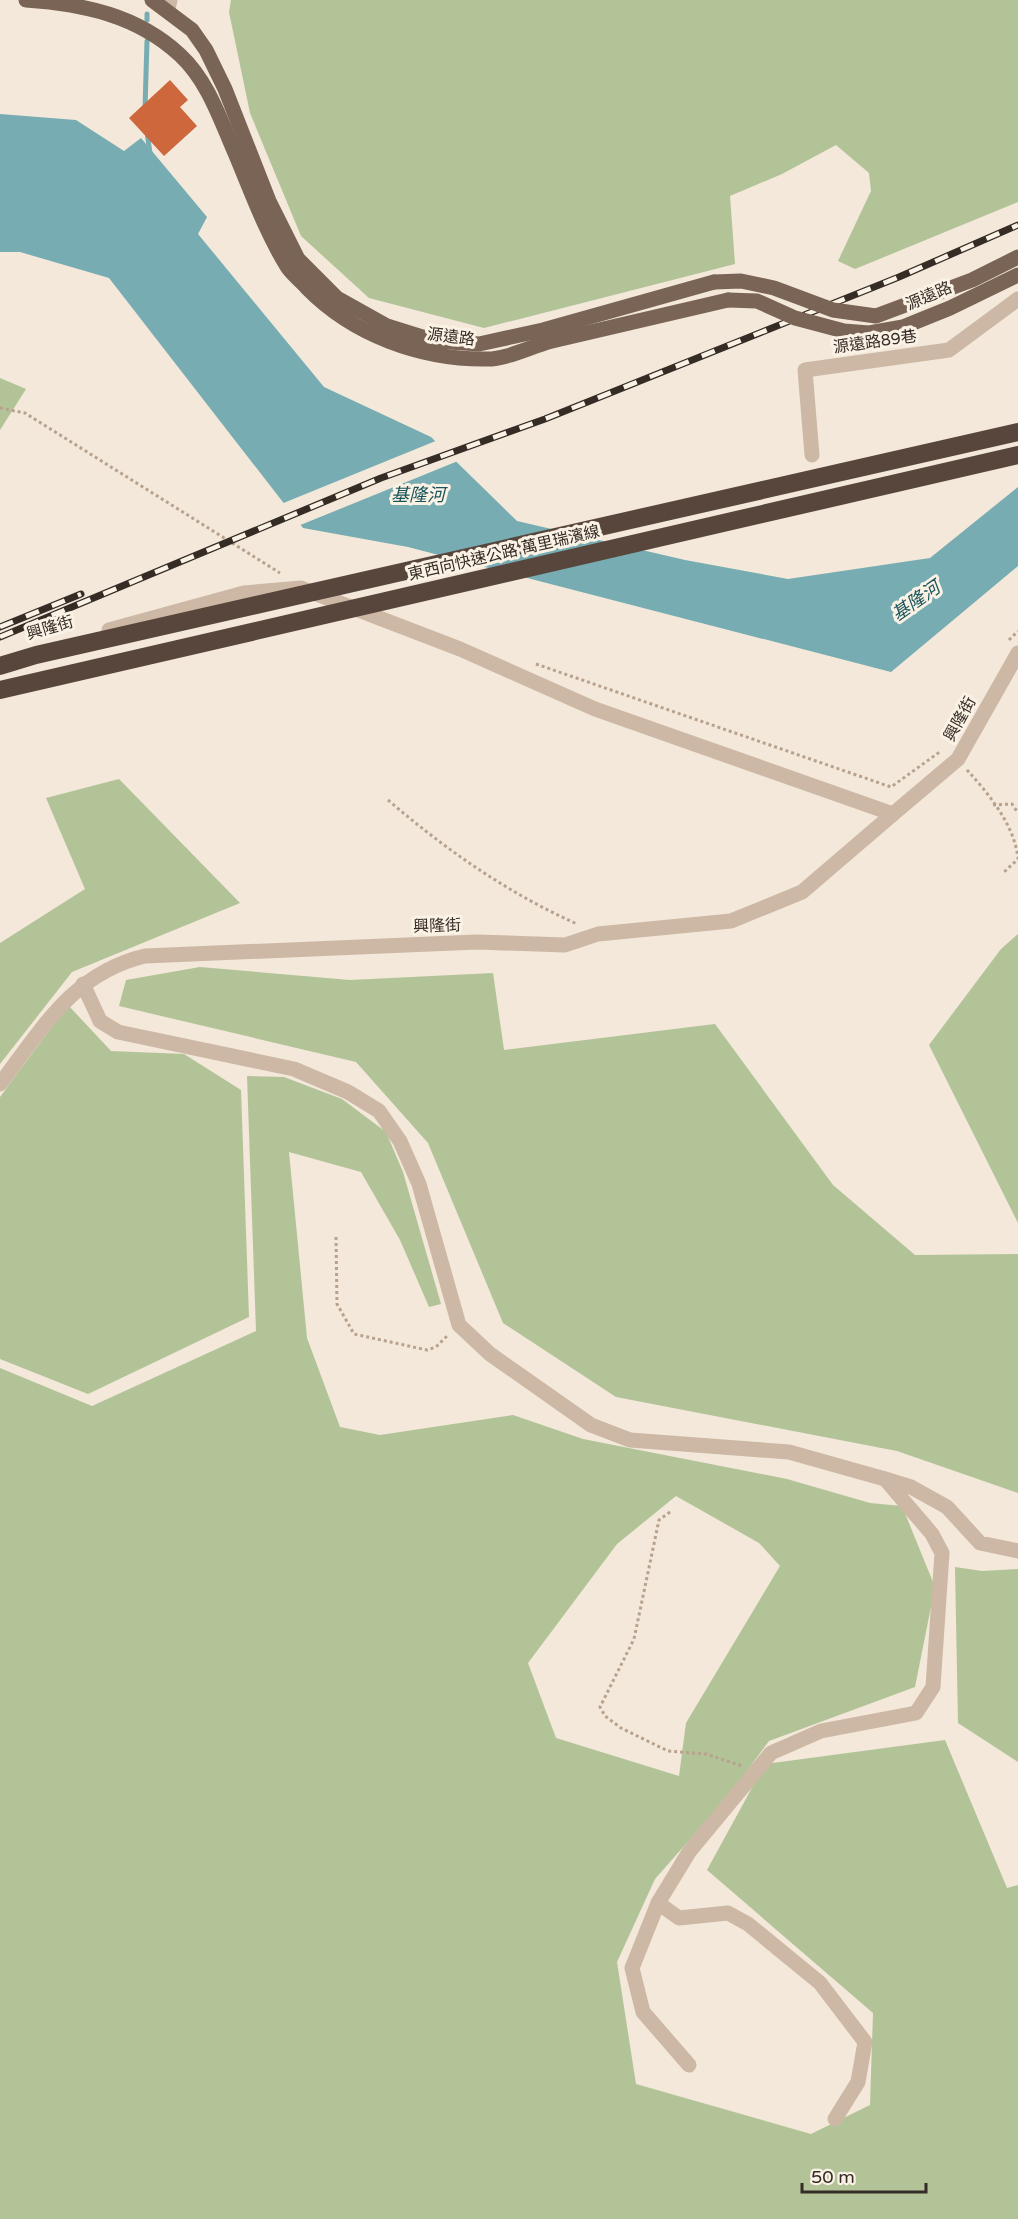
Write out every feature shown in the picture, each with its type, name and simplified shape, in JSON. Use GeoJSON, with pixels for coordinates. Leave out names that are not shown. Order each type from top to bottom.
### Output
{"type":"FeatureCollection","features":[{"type":"Feature","properties":{"kind":"highway","name":"東西向快速公路 萬里瑞濱線"},"geometry":{"type":"LineString","coordinates":[[0,666],[36,655],[1018,432]]}},
{"type":"Feature","properties":{"kind":"highway","name":"東西向快速公路 萬里瑞濱線"},"geometry":{"type":"LineString","coordinates":[[0,690],[1018,455]]}},
{"type":"Feature","properties":{"kind":"main road","name":"源遠路"},"geometry":{"type":"LineString","coordinates":[[26,0],[54,2],[100,10],[118,16],[151,33],[181,55],[208,90],[260,213],[289,269],[315,296],[341,316],[403,347],[442,357],[490,359],[549,342],[728,300],[757,301],[795,318],[844,331],[869,333],[903,327],[950,308],[1018,275]]}},
{"type":"Feature","properties":{"kind":"main road","name":"源遠路"},"geometry":{"type":"LineString","coordinates":[[152,0],[169,5],[192,30],[215,65],[269,201],[298,259],[337,298],[387,326],[435,341],[479,344],[543,330],[714,282],[752,283],[774,288],[833,310],[876,316],[972,280],[1018,257]]}},
{"type":"Feature","properties":{"kind":"street","name":"源遠路89巷"},"geometry":{"type":"LineString","coordinates":[[812,455],[805,370],[949,350],[1018,299]]}},
{"type":"Feature","properties":{"kind":"street","name":"興隆街"},"geometry":{"type":"LineString","coordinates":[[0,666],[26,653],[244,593],[301,588],[460,649],[595,709],[893,814]]}},
{"type":"Feature","properties":{"kind":"street","name":"興隆街"},"geometry":{"type":"LineString","coordinates":[[0,1084],[62,1002],[83,984],[117,964],[145,956],[477,942],[565,945],[598,934],[731,921],[802,892],[958,759],[1011,650]]}},
{"type":"Feature","properties":{"kind":"street"},"geometry":{"type":"LineString","coordinates":[[83,984],[100,1021],[118,1032],[294,1069],[348,1092],[379,1111],[400,1141],[419,1184],[459,1325],[490,1354],[591,1425],[630,1440],[789,1452],[885,1479],[911,1487],[946,1507],[980,1543],[1018,1551]]}},
{"type":"Feature","properties":{"kind":"street"},"geometry":{"type":"LineString","coordinates":[[689,2065],[644,2012],[632,1968],[658,1903],[689,1852],[771,1753],[821,1731],[916,1713],[933,1687],[942,1553],[932,1534],[885,1479]]}},
{"type":"Feature","properties":{"kind":"street"},"geometry":{"type":"LineString","coordinates":[[658,1903],[679,1918],[728,1913],[748,1924],[820,1983],[865,2042],[858,2082],[834,2119]]}},
{"type":"Feature","properties":{"kind":"path"},"geometry":{"type":"LineString","coordinates":[[0,408],[25,413],[251,553],[301,588]]}},
{"type":"Feature","properties":{"kind":"path"},"geometry":{"type":"LineString","coordinates":[[1011,650],[1018,631]]}},
{"type":"Feature","properties":{"kind":"path"},"geometry":{"type":"LineString","coordinates":[[527,661],[891,787],[945,748]]}},
{"type":"Feature","properties":{"kind":"path"},"geometry":{"type":"LineString","coordinates":[[958,759],[1010,827],[1018,859],[1003,873]]}},
{"type":"Feature","properties":{"kind":"path"},"geometry":{"type":"LineString","coordinates":[[388,800],[439,844],[528,900],[598,934]]}},
{"type":"Feature","properties":{"kind":"path"},"geometry":{"type":"LineString","coordinates":[[993,805],[1012,804],[1018,813]]}},
{"type":"Feature","properties":{"kind":"path"},"geometry":{"type":"LineString","coordinates":[[336,1237],[337,1304],[354,1334],[427,1350],[436,1347],[459,1325]]}},
{"type":"Feature","properties":{"kind":"path"},"geometry":{"type":"LineString","coordinates":[[670,1512],[659,1520],[634,1639],[600,1707],[605,1716],[621,1728],[668,1751],[706,1754],[758,1771]]}},
{"type":"Feature","properties":{"kind":"green space"},"geometry":{"type":"Polygon","coordinates":[[[231,0],[1018,0],[1018,202],[855,269],[838,261],[871,191],[869,173],[836,145],[782,174],[730,196],[735,264],[484,328],[369,298],[301,236],[250,113],[229,12],[231,0]]]}},
{"type":"Feature","properties":{"kind":"green space"},"geometry":{"type":"Polygon","coordinates":[[[0,378],[26,389],[0,430],[0,378]]]}},
{"type":"Feature","properties":{"kind":"green space"},"geometry":{"type":"Polygon","coordinates":[[[119,779],[240,903],[72,972],[0,1064],[0,943],[85,889],[46,798],[119,779]]]}},
{"type":"Feature","properties":{"kind":"green space"},"geometry":{"type":"Polygon","coordinates":[[[1018,934],[1018,1223],[929,1045],[1001,949],[1018,934]]]}},
{"type":"Feature","properties":{"kind":"green space"},"geometry":{"type":"Polygon","coordinates":[[[200,967],[350,980],[493,973],[504,1050],[715,1024],[833,1185],[915,1255],[1018,1254],[1018,1493],[897,1451],[616,1397],[503,1323],[428,1143],[356,1062],[119,1006],[126,980],[200,967]]]}},
{"type":"Feature","properties":{"kind":"green space"},"geometry":{"type":"Polygon","coordinates":[[[68,1005],[111,1051],[184,1054],[241,1090],[249,1317],[88,1394],[0,1359],[0,1097],[68,1005]]]}},
{"type":"Feature","properties":{"kind":"green space"},"geometry":{"type":"Polygon","coordinates":[[[247,1076],[284,1077],[342,1099],[386,1132],[403,1172],[441,1304],[429,1307],[400,1240],[361,1172],[289,1152],[307,1338],[340,1427],[380,1435],[513,1415],[583,1439],[787,1479],[870,1503],[902,1506],[935,1587],[915,1687],[769,1741],[729,1795],[655,1879],[617,1962],[636,2084],[811,2134],[870,2105],[873,2013],[707,1870],[765,1764],[945,1740],[1007,1888],[1018,1885],[1018,2219],[0,2219],[0,1368],[92,1406],[256,1331],[247,1076]],[[676,1496],[617,1544],[528,1663],[556,1738],[679,1776],[686,1723],[780,1566],[759,1543],[676,1496]]]}},
{"type":"Feature","properties":{"kind":"green space"},"geometry":{"type":"Polygon","coordinates":[[[955,1567],[982,1571],[1018,1569],[1018,1762],[958,1723],[955,1567]]]}},
{"type":"Feature","properties":{"kind":"water","name":"基隆河"},"geometry":{"type":"Polygon","coordinates":[[[0,114],[76,120],[124,151],[141,138],[207,217],[198,234],[324,387],[431,437],[517,521],[685,560],[788,579],[930,558],[1018,487],[1018,566],[891,672],[408,547],[303,528],[109,278],[20,252],[0,252],[0,114]]]}},
{"type":"Feature","properties":{"kind":"pier"},"geometry":{"type":"Polygon","coordinates":[[[438,440],[458,461],[298,526],[281,504],[438,440]]]}},
{"type":"Feature","properties":{"kind":"building"},"geometry":{"type":"Polygon","coordinates":[[[170,80],[188,100],[180,107],[197,126],[164,156],[129,118],[170,80]]]}},
{"type":"Feature","properties":{"kind":"waterway"},"geometry":{"type":"LineString","coordinates":[[147,14],[147,20]]}},
{"type":"Feature","properties":{"kind":"waterway"},"geometry":{"type":"LineString","coordinates":[[145,108],[147,41]]}},
{"type":"Feature","properties":{"kind":"waterway"},"geometry":{"type":"LineString","coordinates":[[147,132],[150,153]]}},
{"type":"Feature","properties":{"kind":"railway"},"geometry":{"type":"LineString","coordinates":[[0,637],[381,478],[545,419],[899,277],[1018,225]]}},
{"type":"Feature","properties":{"kind":"railway"},"geometry":{"type":"LineString","coordinates":[[0,627],[81,594]]}}]}
